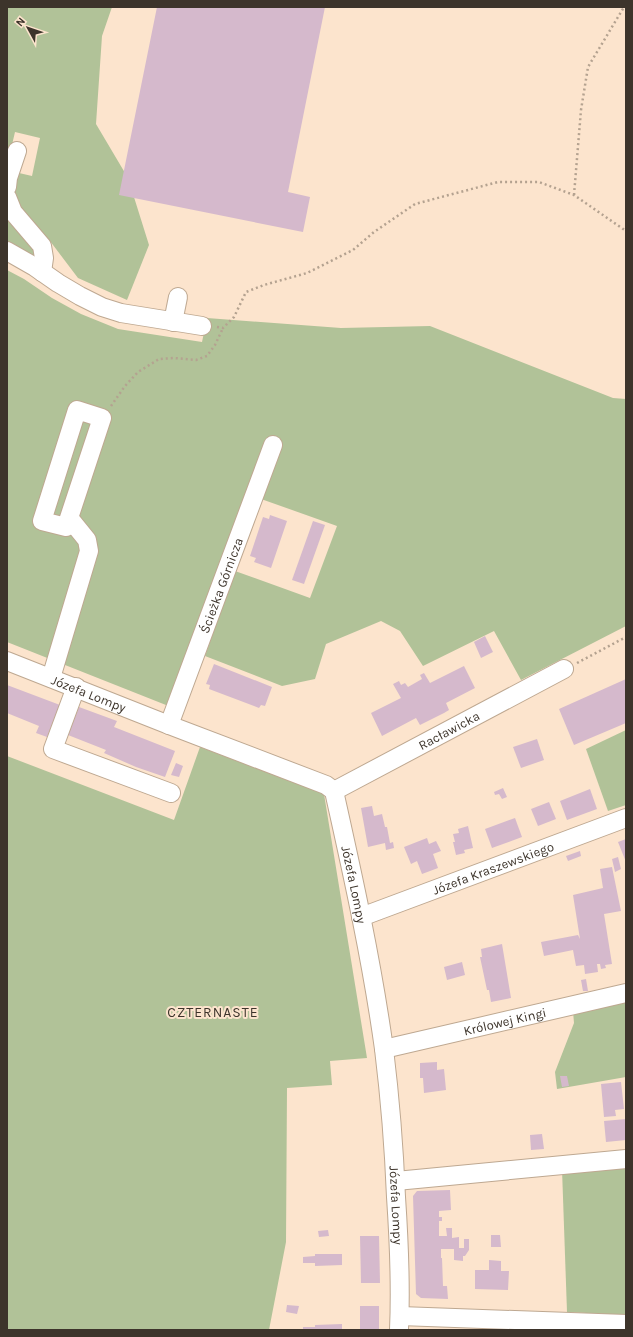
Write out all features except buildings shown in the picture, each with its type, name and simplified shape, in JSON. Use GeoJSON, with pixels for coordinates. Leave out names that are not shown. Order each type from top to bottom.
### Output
{"type":"FeatureCollection","features":[{"type":"Feature","properties":{"kind":"street"},"geometry":{"type":"LineString","coordinates":[[7,187],[8,178],[17,151]]}},
{"type":"Feature","properties":{"kind":"street"},"geometry":{"type":"LineString","coordinates":[[7,197],[13,212],[42,246],[44,258],[42,272]]}},
{"type":"Feature","properties":{"kind":"street"},"geometry":{"type":"LineString","coordinates":[[7,251],[80,296],[102,307],[121,313],[202,326]]}},
{"type":"Feature","properties":{"kind":"street"},"geometry":{"type":"LineString","coordinates":[[173,322],[178,297]]}},
{"type":"Feature","properties":{"kind":"street"},"geometry":{"type":"LineString","coordinates":[[77,410],[102,418],[70,519],[66,527],[42,521],[77,410]]}},
{"type":"Feature","properties":{"kind":"street","name":"Ścieżka Górnicza"},"geometry":{"type":"LineString","coordinates":[[169,725],[273,445]]}},
{"type":"Feature","properties":{"kind":"street"},"geometry":{"type":"LineString","coordinates":[[51,678],[89,551],[87,540],[70,519]]}},
{"type":"Feature","properties":{"kind":"street","name":"Józefa Lompy"},"geometry":{"type":"LineString","coordinates":[[7,661],[326,785],[334,791],[361,917],[384,1049],[392,1119],[396,1181],[400,1273],[400,1323]]}},
{"type":"Feature","properties":{"kind":"street","name":"Racławicka"},"geometry":{"type":"LineString","coordinates":[[334,791],[564,669]]}},
{"type":"Feature","properties":{"kind":"street"},"geometry":{"type":"LineString","coordinates":[[76,687],[53,749],[171,793]]}},
{"type":"Feature","properties":{"kind":"street","name":"Józefa Kraszewskiego"},"geometry":{"type":"LineString","coordinates":[[361,917],[626,818]]}},
{"type":"Feature","properties":{"kind":"street","name":"Królowej Kingi"},"geometry":{"type":"LineString","coordinates":[[384,1049],[626,994]]}},
{"type":"Feature","properties":{"kind":"street"},"geometry":{"type":"LineString","coordinates":[[396,1181],[626,1159]]}},
{"type":"Feature","properties":{"kind":"street"},"geometry":{"type":"LineString","coordinates":[[400,1323],[626,1324]]}},
{"type":"Feature","properties":{"kind":"path"},"geometry":{"type":"LineString","coordinates":[[574,195],[581,110],[588,67],[624,7]]}},
{"type":"Feature","properties":{"kind":"path"},"geometry":{"type":"LineString","coordinates":[[102,418],[125,386],[138,372],[159,359],[174,358],[196,360],[207,356],[215,345],[223,328],[234,317],[246,292],[264,285],[307,273],[353,250],[374,232],[414,204],[498,182],[539,182],[574,195],[626,231]]}},
{"type":"Feature","properties":{"kind":"path"},"geometry":{"type":"LineString","coordinates":[[202,326],[223,328]]}},
{"type":"Feature","properties":{"kind":"path"},"geometry":{"type":"LineString","coordinates":[[564,669],[592,656],[626,637]]}},
{"type":"Feature","properties":{"kind":"green space"},"geometry":{"type":"Polygon","coordinates":[[[7,7],[112,7],[102,36],[96,124],[128,178],[149,245],[127,300],[78,278],[50,241],[45,240],[22,212],[12,195],[19,173],[32,176],[40,138],[15,132],[7,166],[7,7]]]}},
{"type":"Feature","properties":{"kind":"green space"},"geometry":{"type":"Polygon","coordinates":[[[7,212],[38,253],[34,258],[7,244],[7,212]]]}},
{"type":"Feature","properties":{"kind":"green space"},"geometry":{"type":"Polygon","coordinates":[[[7,270],[81,314],[118,329],[202,342],[207,318],[341,328],[430,326],[613,398],[626,399],[626,626],[521,680],[494,631],[423,666],[400,631],[381,621],[326,644],[315,679],[282,686],[205,656],[235,571],[310,598],[337,526],[250,495],[171,707],[7,642],[7,270]]]}},
{"type":"Feature","properties":{"kind":"green space"},"geometry":{"type":"Polygon","coordinates":[[[626,730],[626,805],[608,811],[586,749],[626,730]]]}},
{"type":"Feature","properties":{"kind":"green space"},"geometry":{"type":"Polygon","coordinates":[[[200,747],[324,794],[367,1058],[330,1061],[332,1085],[287,1088],[286,1242],[269,1330],[7,1330],[7,756],[174,820],[200,747]]]}},
{"type":"Feature","properties":{"kind":"green space"},"geometry":{"type":"Polygon","coordinates":[[[626,999],[626,1077],[557,1089],[555,1072],[574,1023],[573,1011],[626,999]]]}},
{"type":"Feature","properties":{"kind":"green space"},"geometry":{"type":"Polygon","coordinates":[[[626,1165],[626,1315],[567,1312],[562,1169],[626,1165]]]}},
{"type":"Feature","properties":{"kind":"district","name":"CZTERNASTE"},"geometry":{"type":"Point","coordinates":[213,1012]}}]}
